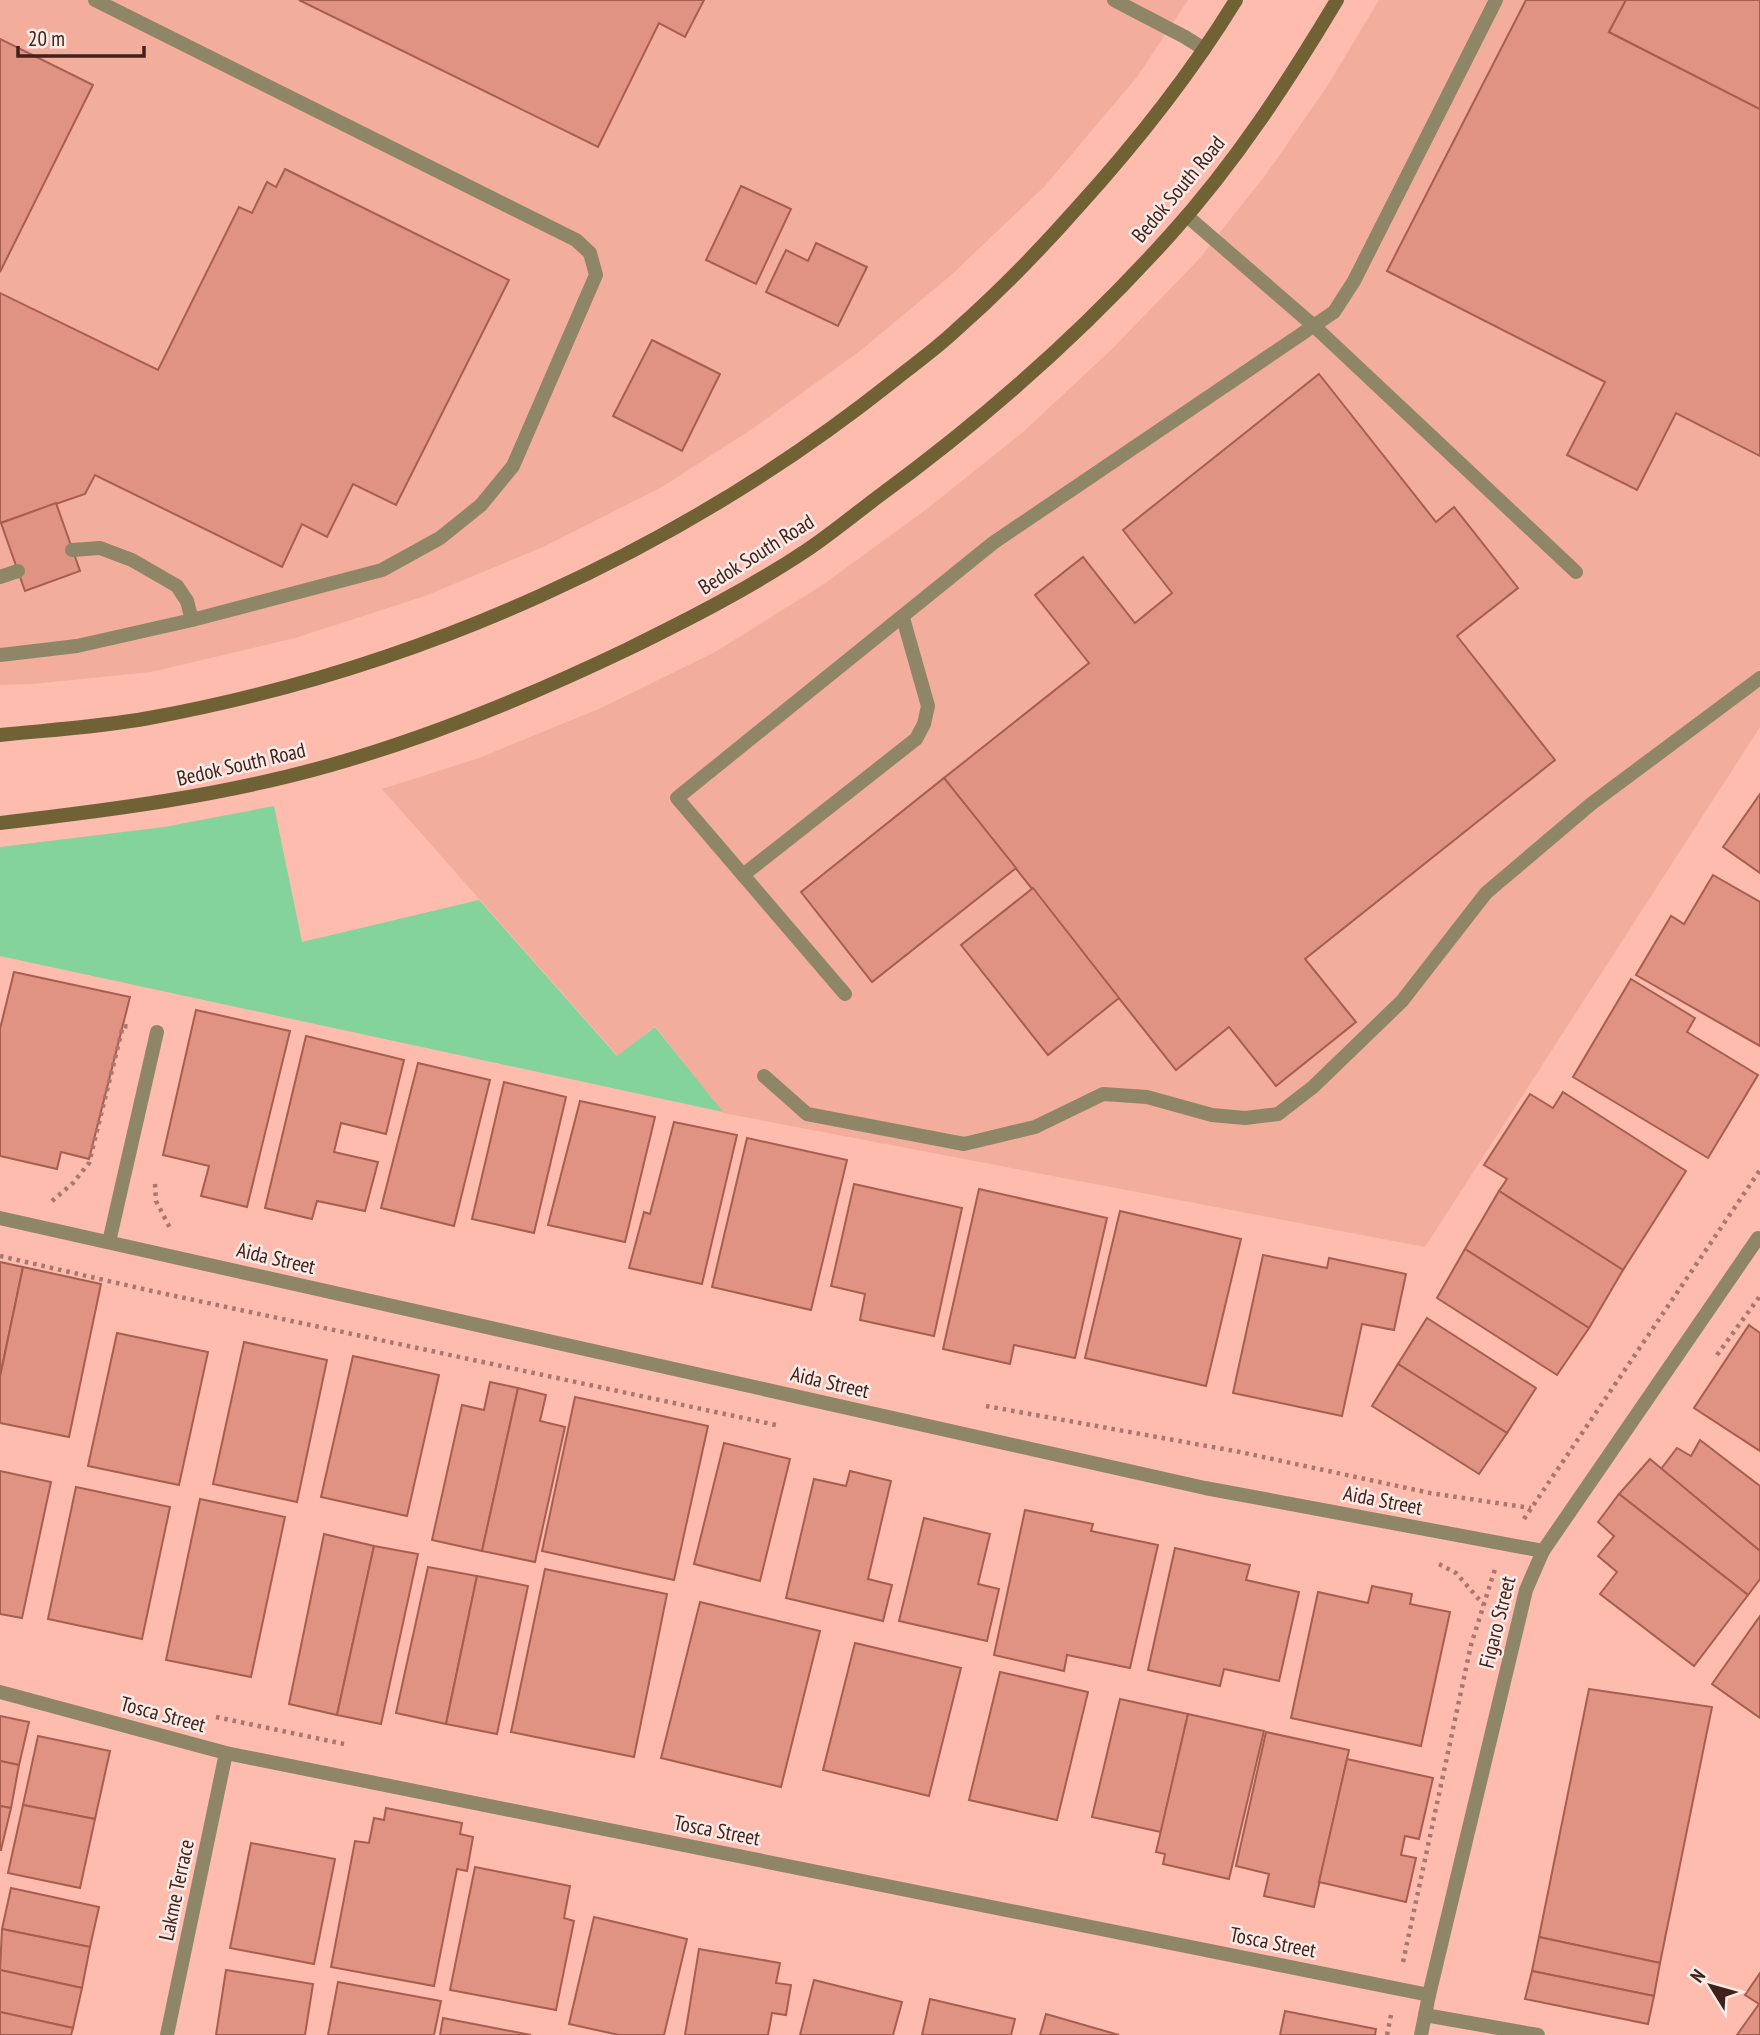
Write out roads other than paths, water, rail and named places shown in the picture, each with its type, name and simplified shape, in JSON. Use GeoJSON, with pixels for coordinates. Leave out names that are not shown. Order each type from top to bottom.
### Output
{"type":"FeatureCollection","features":[{"type":"Feature","properties":{"kind":"main road"},"geometry":{"type":"LineString","coordinates":[[0,735],[148,718],[300,683],[435,638],[555,590],[677,528],[773,470],[862,406],[954,332],[1033,257],[1114,169],[1172,95],[1236,0]]}},
{"type":"Feature","properties":{"kind":"main road","name":"Bedok South Road"},"geometry":{"type":"LineString","coordinates":[[0,823],[164,803],[248,786],[331,765],[471,719],[589,668],[698,615],[807,550],[1000,403],[1087,323],[1187,216],[1246,140],[1298,65],[1337,0]]}},
{"type":"Feature","properties":{"kind":"street"},"geometry":{"type":"LineString","coordinates":[[0,655],[77,646],[192,621],[382,570],[440,538],[481,505],[513,466],[596,275],[590,253],[576,240],[95,0]]}},
{"type":"Feature","properties":{"kind":"street"},"geometry":{"type":"LineString","coordinates":[[1115,0],[1204,50]]}},
{"type":"Feature","properties":{"kind":"street"},"geometry":{"type":"LineString","coordinates":[[845,994],[677,798],[993,543],[1334,312],[1354,281],[1496,0]]}},
{"type":"Feature","properties":{"kind":"street"},"geometry":{"type":"LineString","coordinates":[[1187,216],[1314,326],[1576,572]]}},
{"type":"Feature","properties":{"kind":"street"},"geometry":{"type":"LineString","coordinates":[[72,550],[100,548],[132,560],[177,586],[187,601],[192,621]]}},
{"type":"Feature","properties":{"kind":"street"},"geometry":{"type":"LineString","coordinates":[[0,577],[18,571]]}},
{"type":"Feature","properties":{"kind":"street"},"geometry":{"type":"LineString","coordinates":[[743,875],[916,739],[929,706],[903,618]]}},
{"type":"Feature","properties":{"kind":"street"},"geometry":{"type":"LineString","coordinates":[[764,1076],[807,1114],[964,1144],[1035,1127],[1103,1094],[1147,1097],[1212,1115],[1245,1118],[1278,1114],[1313,1087],[1402,1002],[1486,894],[1591,804],[1760,678]]}},
{"type":"Feature","properties":{"kind":"street"},"geometry":{"type":"LineString","coordinates":[[109,1242],[157,1032]]}},
{"type":"Feature","properties":{"kind":"street","name":"Aida Street"},"geometry":{"type":"LineString","coordinates":[[0,1218],[1205,1488],[1543,1551]]}},
{"type":"Feature","properties":{"kind":"street","name":"Figaro Street"},"geometry":{"type":"LineString","coordinates":[[1421,2035],[1525,1590],[1532,1573],[1543,1551],[1759,1237]]}},
{"type":"Feature","properties":{"kind":"street","name":"Tosca Street"},"geometry":{"type":"LineString","coordinates":[[0,1692],[226,1753],[1429,1995]]}},
{"type":"Feature","properties":{"kind":"street","name":"Lakme Terrace"},"geometry":{"type":"LineString","coordinates":[[167,2035],[226,1753]]}},
{"type":"Feature","properties":{"kind":"street"},"geometry":{"type":"LineString","coordinates":[[1425,2015],[1538,2035]]}}]}
